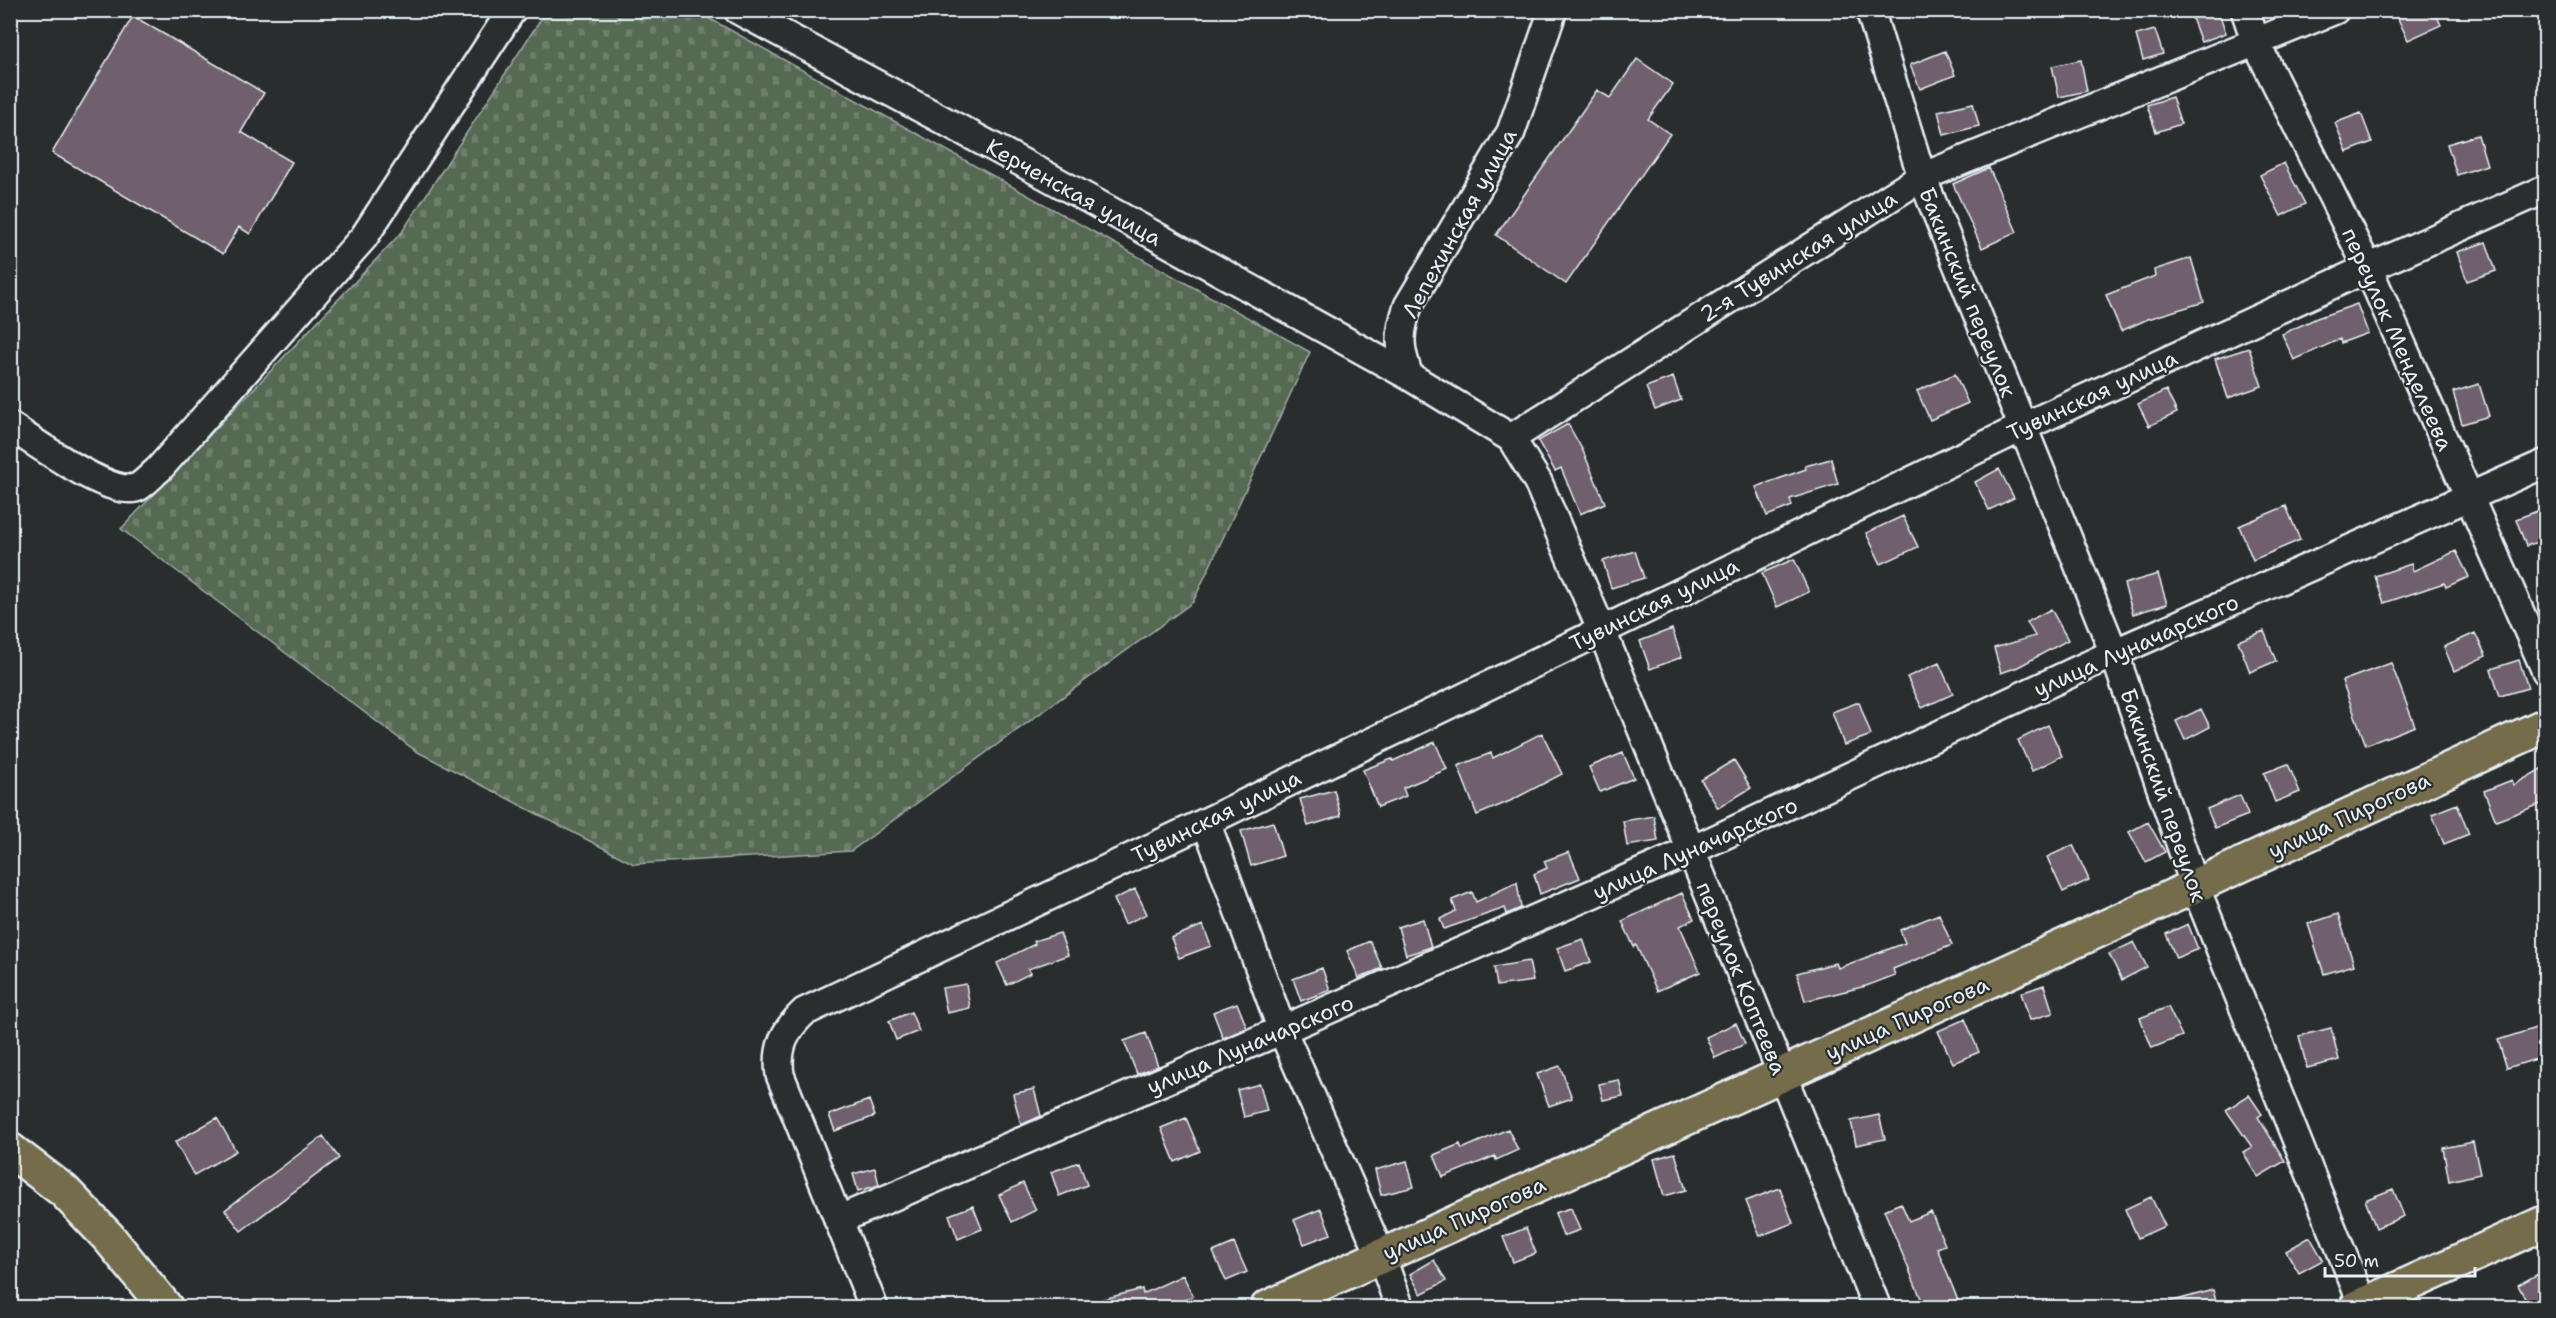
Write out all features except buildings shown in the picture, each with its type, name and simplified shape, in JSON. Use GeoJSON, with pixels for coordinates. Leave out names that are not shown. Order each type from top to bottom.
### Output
{"type":"FeatureCollection","features":[{"type":"Feature","properties":{"kind":"main road","name":"улица Пирогова"},"geometry":{"type":"LineString","coordinates":[[1267,1308],[2546,725]]}},
{"type":"Feature","properties":{"kind":"main road"},"geometry":{"type":"LineString","coordinates":[[10,1150],[64,1191],[109,1238],[166,1308]]}},
{"type":"Feature","properties":{"kind":"main road"},"geometry":{"type":"LineString","coordinates":[[2361,1307],[2546,1222]]}},
{"type":"Feature","properties":{"kind":"street"},"geometry":{"type":"LineString","coordinates":[[10,426],[108,485],[137,488],[159,469],[364,237],[512,10]]}},
{"type":"Feature","properties":{"kind":"street","name":"Керченская улица"},"geometry":{"type":"LineString","coordinates":[[738,10],[1047,176],[1409,376]]}},
{"type":"Feature","properties":{"kind":"street","name":"Лепехинская улица"},"geometry":{"type":"LineString","coordinates":[[1409,376],[1401,352],[1401,329],[1408,306],[1511,132],[1553,10]]}},
{"type":"Feature","properties":{"kind":"street","name":"Бакинский переулок"},"geometry":{"type":"LineString","coordinates":[[1870,10],[1922,177],[2114,653],[2195,886],[2361,1307]]}},
{"type":"Feature","properties":{"kind":"street","name":"переулок Менделеева"},"geometry":{"type":"LineString","coordinates":[[2245,10],[2256,43],[2367,268],[2546,671]]}},
{"type":"Feature","properties":{"kind":"street","name":"2-я Тувинская улица"},"geometry":{"type":"LineString","coordinates":[[1511,438],[1922,177],[2335,10]]}},
{"type":"Feature","properties":{"kind":"street","name":"Тувинская улица"},"geometry":{"type":"LineString","coordinates":[[838,1220],[780,1075],[778,1060],[781,1045],[789,1026],[804,1012],[1206,822],[1601,629],[2023,427],[2367,268],[2546,189]]}},
{"type":"Feature","properties":{"kind":"street"},"geometry":{"type":"LineString","coordinates":[[1409,376],[1511,438]]}},
{"type":"Feature","properties":{"kind":"street","name":"переулок Коптеева"},"geometry":{"type":"LineString","coordinates":[[1511,438],[1538,482],[1601,629],[1876,1308]]}},
{"type":"Feature","properties":{"kind":"street","name":"улица Луначарского"},"geometry":{"type":"LineString","coordinates":[[838,1220],[1282,1030],[1690,851],[2114,653],[2546,463]]}},
{"type":"Feature","properties":{"kind":"street"},"geometry":{"type":"LineString","coordinates":[[1206,822],[1282,1030],[1381,1256],[1400,1308]]}},
{"type":"Feature","properties":{"kind":"street"},"geometry":{"type":"LineString","coordinates":[[838,1220],[874,1308]]}},
{"type":"Feature","properties":{"kind":"green space"},"geometry":{"type":"Polygon","coordinates":[[[546,11],[696,11],[1310,352],[1193,602],[851,851],[634,864],[416,751],[121,529],[402,232],[546,11]]]}}]}
